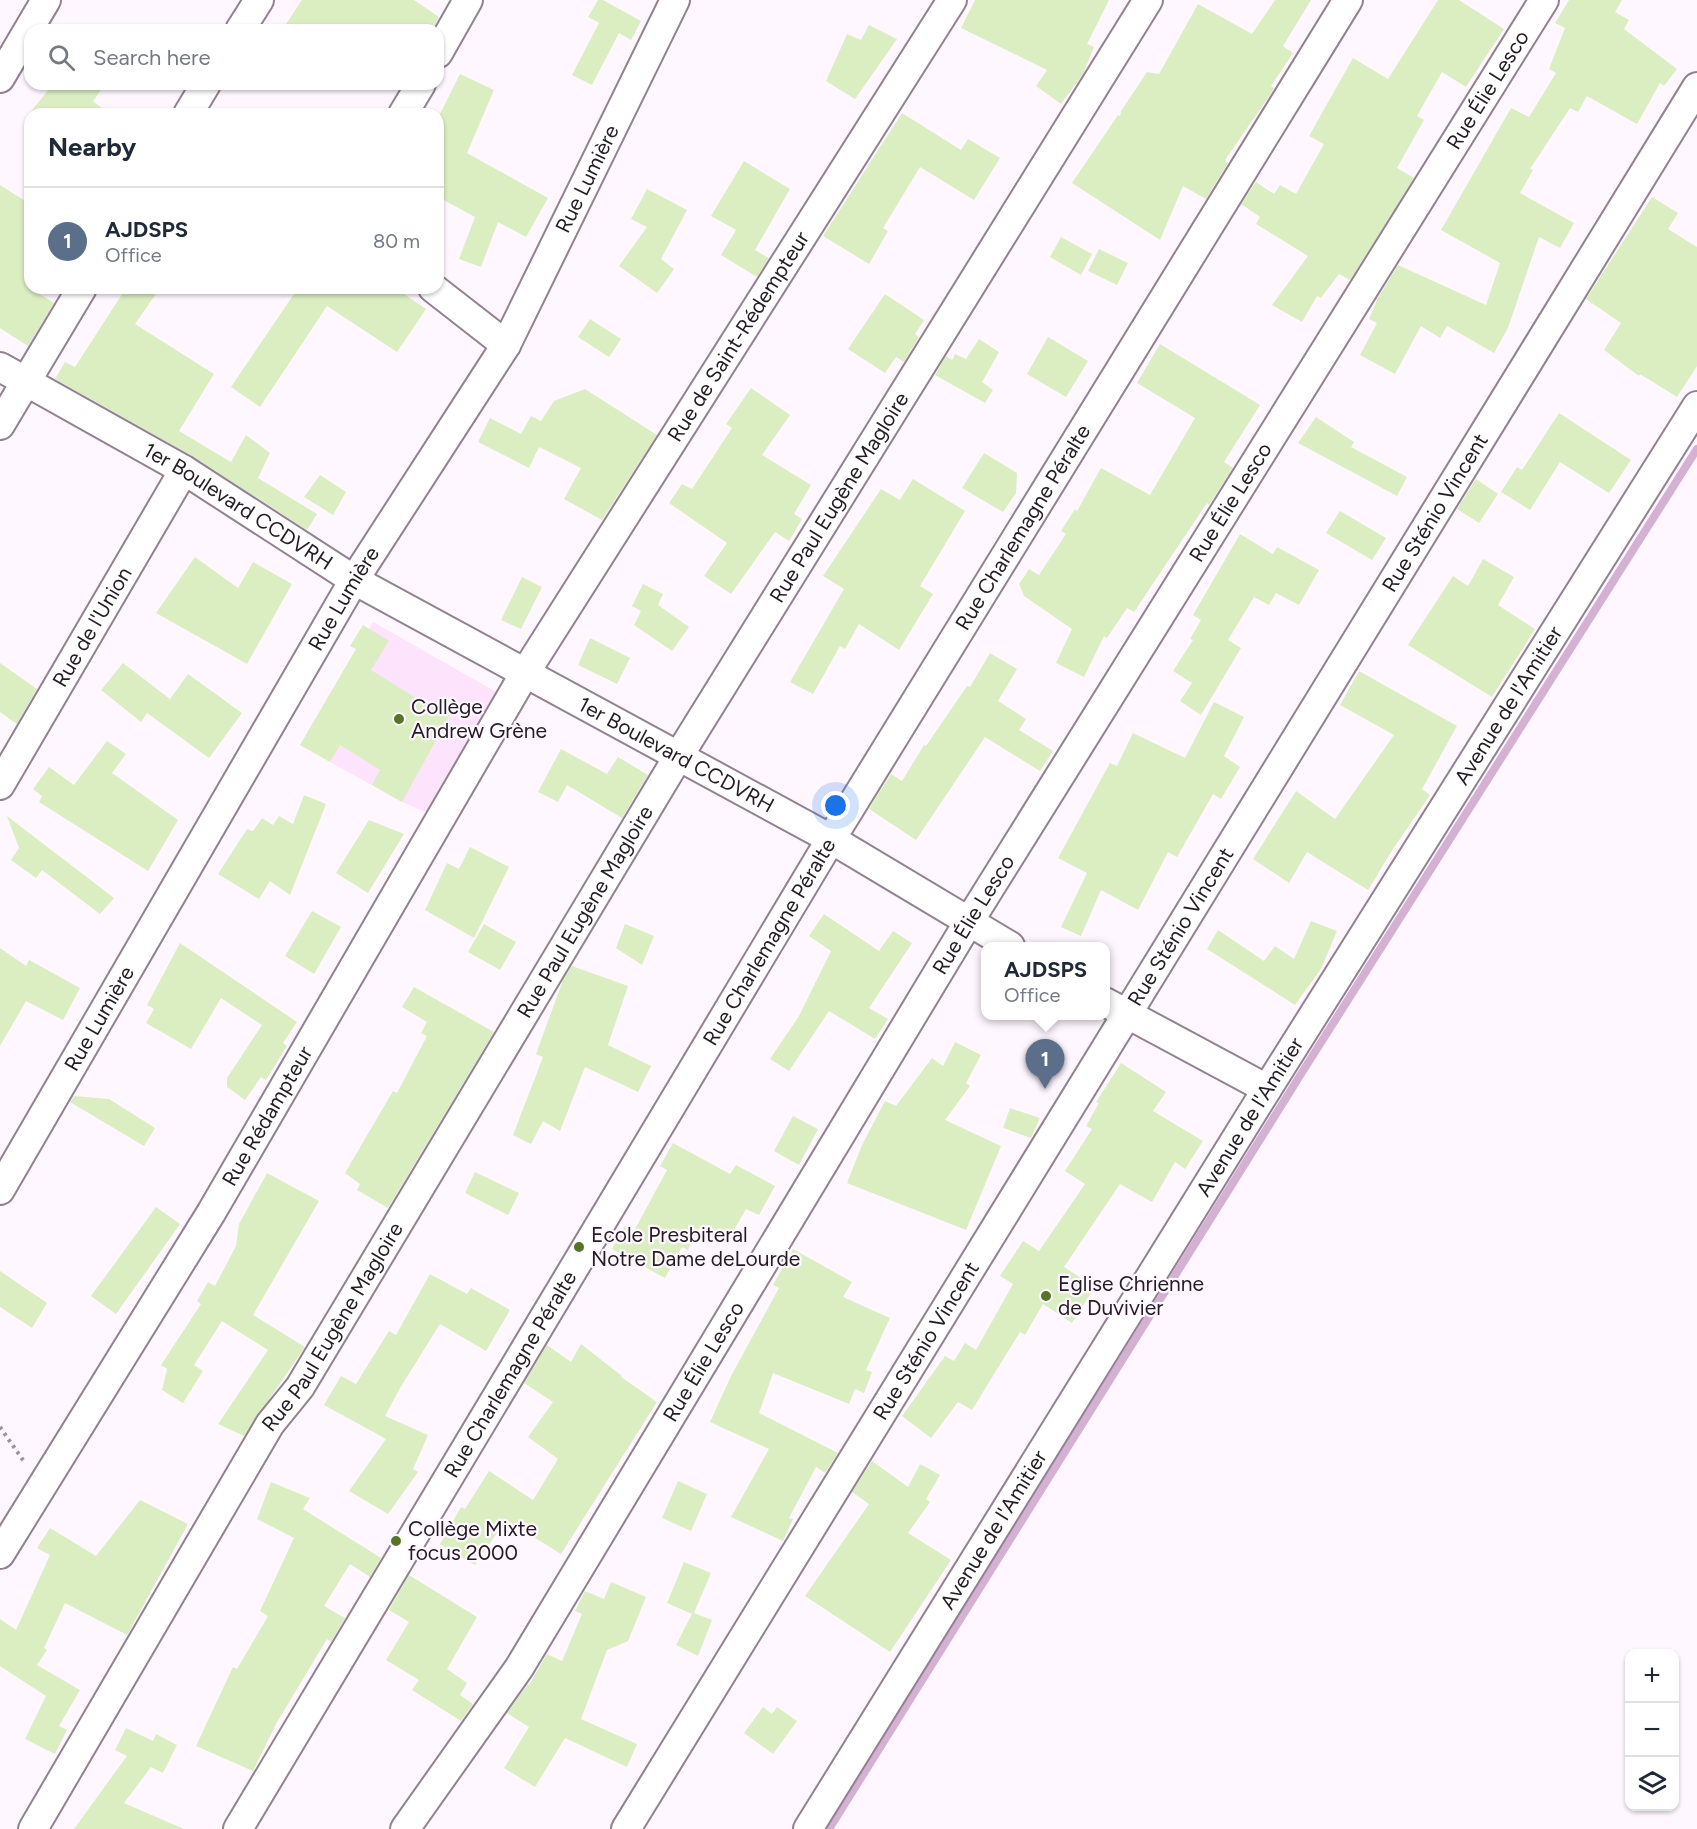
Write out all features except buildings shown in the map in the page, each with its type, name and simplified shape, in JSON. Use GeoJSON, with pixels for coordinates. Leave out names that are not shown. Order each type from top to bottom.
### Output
{"type":"FeatureCollection","features":[{"type":"Feature","properties":{"kind":"street"},"geometry":{"type":"LineString","coordinates":[[32,24],[46,0]]}},
{"type":"Feature","properties":{"kind":"street"},"geometry":{"type":"LineString","coordinates":[[244,24],[259,0]]}},
{"type":"Feature","properties":{"kind":"street"},"geometry":{"type":"LineString","coordinates":[[444,42],[468,0]]}},
{"type":"Feature","properties":{"kind":"street","name":"Rue Lumière"},"geometry":{"type":"LineString","coordinates":[[0,1190],[354,580],[506,345],[675,0]]}},
{"type":"Feature","properties":{"kind":"street","name":"Rue de Saint-Rédempteur"},"geometry":{"type":"LineString","coordinates":[[525,673],[952,0]]}},
{"type":"Feature","properties":{"kind":"street","name":"Rue Paul Eugène Magloire"},"geometry":{"type":"LineString","coordinates":[[33,1829],[270,1424],[300,1387],[678,757],[1148,0]]}},
{"type":"Feature","properties":{"kind":"street","name":"Rue Charlemagne Péralte"},"geometry":{"type":"LineString","coordinates":[[238,1829],[831,839],[1348,0]]}},
{"type":"Feature","properties":{"kind":"street","name":"Rue Élie Lesco"},"geometry":{"type":"LineString","coordinates":[[405,1829],[519,1668],[968,923],[1545,0]]}},
{"type":"Feature","properties":{"kind":"street"},"geometry":{"type":"LineString","coordinates":[[0,78],[24,37]]}},
{"type":"Feature","properties":{"kind":"street","name":"Rue Sténio Vincent"},"geometry":{"type":"LineString","coordinates":[[1115,1008],[1697,87]]}},
{"type":"Feature","properties":{"kind":"street"},"geometry":{"type":"LineString","coordinates":[[407,108],[417,90]]}},
{"type":"Feature","properties":{"kind":"street"},"geometry":{"type":"LineString","coordinates":[[0,424],[78,294]]}},
{"type":"Feature","properties":{"kind":"street"},"geometry":{"type":"LineString","coordinates":[[441,294],[506,345]]}},
{"type":"Feature","properties":{"kind":"street","name":"1er Boulevard CCDVRH"},"geometry":{"type":"LineString","coordinates":[[0,368],[184,471],[354,580],[831,839],[1003,942]]}},
{"type":"Feature","properties":{"kind":"street","name":"Avenue de l'Amitier"},"geometry":{"type":"LineString","coordinates":[[808,1829],[1267,1089],[1697,406]]}},
{"type":"Feature","properties":{"kind":"street","name":"Rue de l'Union"},"geometry":{"type":"LineString","coordinates":[[0,785],[184,471]]}},
{"type":"Feature","properties":{"kind":"street","name":"Rue Rédampteur"},"geometry":{"type":"LineString","coordinates":[[0,1554],[211,1213],[525,673]]}},
{"type":"Feature","properties":{"kind":"street"},"geometry":{"type":"LineString","coordinates":[[1115,1008],[1267,1089]]}},
{"type":"Feature","properties":{"kind":"street","name":"Rue Sténio Vincent"},"geometry":{"type":"LineString","coordinates":[[626,1829],[1108,1020]]}},
{"type":"Feature","properties":{"kind":"path"},"geometry":{"type":"LineString","coordinates":[[0,1427],[26,1463],[45,1481]]}},
{"type":"Feature","properties":{"kind":"shaded area","name":"Collège Andrew Grène"},"geometry":{"type":"Polygon","coordinates":[[[373,622],[498,693],[428,813],[402,802],[300,745],[373,622]]]}},
{"type":"Feature","properties":{"kind":"waterway"},"geometry":{"type":"LineString","coordinates":[[829,1829],[1301,1074],[1697,449]]}},
{"type":"Feature","properties":{"kind":"place","name":"Collège Andrew Grène"},"geometry":{"type":"Point","coordinates":[399,719]}},
{"type":"Feature","properties":{"kind":"place","name":"AJDSPS"},"geometry":{"type":"Point","coordinates":[1045,1089]}},
{"type":"Feature","properties":{"kind":"place","name":"Ecole Presbiteral Notre Dame deLourde"},"geometry":{"type":"Point","coordinates":[579,1247]}},
{"type":"Feature","properties":{"kind":"place","name":"Eglise Chrienne de Duvivier"},"geometry":{"type":"Point","coordinates":[1046,1296]}},
{"type":"Feature","properties":{"kind":"place","name":"Collège Mixte focus 2000"},"geometry":{"type":"Point","coordinates":[396,1541]}}]}
